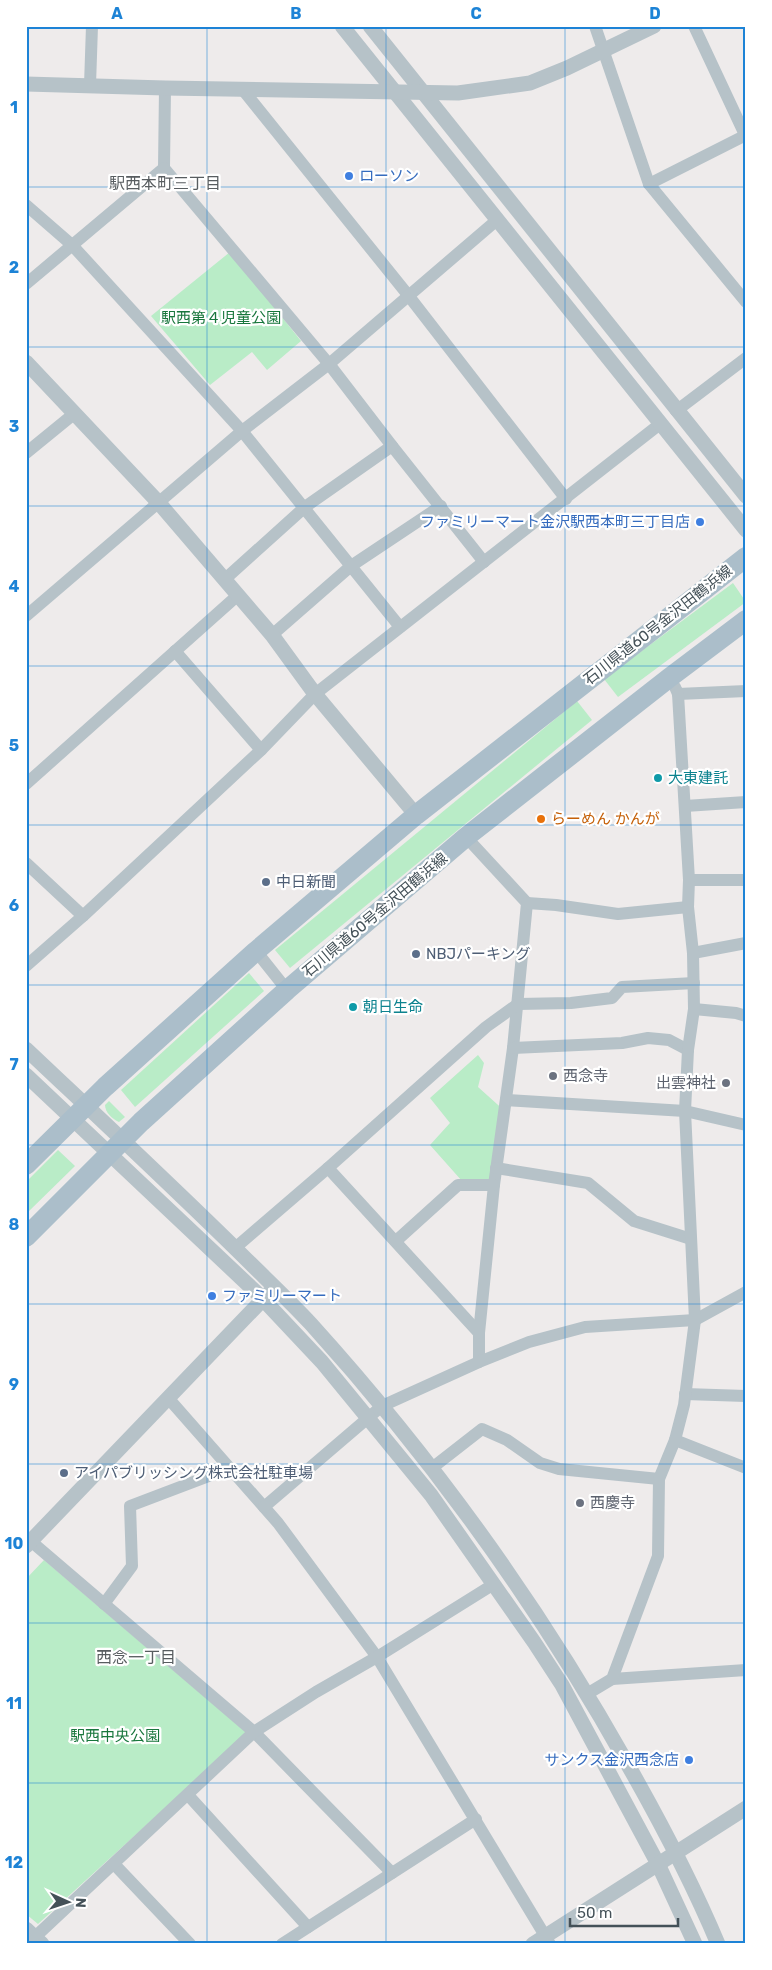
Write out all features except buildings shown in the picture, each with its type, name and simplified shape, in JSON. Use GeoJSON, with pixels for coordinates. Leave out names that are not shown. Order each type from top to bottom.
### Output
{"type":"FeatureCollection","features":[{"type":"Feature","properties":{"kind":"main road","name":"石川県道60号金沢田鶴浜線"},"geometry":{"type":"LineString","coordinates":[[26,1165],[79,1112],[256,951],[416,814],[746,557]]}},
{"type":"Feature","properties":{"kind":"main road","name":"石川県道60号金沢田鶴浜線"},"geometry":{"type":"LineString","coordinates":[[26,1237],[116,1147],[287,990],[466,838],[674,686],[746,620]]}},
{"type":"Feature","properties":{"kind":"street"},"geometry":{"type":"LineString","coordinates":[[90,86],[92,26]]}},
{"type":"Feature","properties":{"kind":"street"},"geometry":{"type":"LineString","coordinates":[[342,26],[746,530]]}},
{"type":"Feature","properties":{"kind":"street"},"geometry":{"type":"LineString","coordinates":[[370,26],[676,411],[746,496]]}},
{"type":"Feature","properties":{"kind":"street"},"geometry":{"type":"LineString","coordinates":[[595,26],[649,184],[746,302]]}},
{"type":"Feature","properties":{"kind":"street"},"geometry":{"type":"LineString","coordinates":[[26,84],[458,93],[530,83],[567,68],[654,26]]}},
{"type":"Feature","properties":{"kind":"street"},"geometry":{"type":"LineString","coordinates":[[649,184],[745,136],[694,26]]}},
{"type":"Feature","properties":{"kind":"street"},"geometry":{"type":"LineString","coordinates":[[165,88],[164,168],[329,364],[484,562]]}},
{"type":"Feature","properties":{"kind":"street"},"geometry":{"type":"LineString","coordinates":[[243,90],[408,295],[566,499]]}},
{"type":"Feature","properties":{"kind":"street"},"geometry":{"type":"LineString","coordinates":[[26,284],[164,168]]}},
{"type":"Feature","properties":{"kind":"street"},"geometry":{"type":"LineString","coordinates":[[26,205],[72,245],[242,431],[400,627]]}},
{"type":"Feature","properties":{"kind":"street"},"geometry":{"type":"LineString","coordinates":[[26,616],[242,431],[329,364],[497,220]]}},
{"type":"Feature","properties":{"kind":"street"},"geometry":{"type":"LineString","coordinates":[[580,324],[597,310]]}},
{"type":"Feature","properties":{"kind":"street"},"geometry":{"type":"LineString","coordinates":[[676,411],[746,358]]}},
{"type":"Feature","properties":{"kind":"street"},"geometry":{"type":"LineString","coordinates":[[26,362],[159,503],[272,635],[314,694],[416,814]]}},
{"type":"Feature","properties":{"kind":"street"},"geometry":{"type":"LineString","coordinates":[[26,453],[75,413]]}},
{"type":"Feature","properties":{"kind":"street"},"geometry":{"type":"LineString","coordinates":[[26,966],[83,916],[261,750],[314,694],[660,424]]}},
{"type":"Feature","properties":{"kind":"street"},"geometry":{"type":"LineString","coordinates":[[224,580],[305,507],[392,446]]}},
{"type":"Feature","properties":{"kind":"street"},"geometry":{"type":"LineString","coordinates":[[272,635],[351,566],[441,506]]}},
{"type":"Feature","properties":{"kind":"street"},"geometry":{"type":"LineString","coordinates":[[26,784],[237,596]]}},
{"type":"Feature","properties":{"kind":"street"},"geometry":{"type":"LineString","coordinates":[[175,651],[261,750]]}},
{"type":"Feature","properties":{"kind":"street"},"geometry":{"type":"LineString","coordinates":[[612,1679],[658,1556],[659,1479],[675,1440],[684,1406],[695,1320],[685,1111],[688,1050],[694,1009],[694,983],[688,906],[689,880],[674,686],[746,691]]}},
{"type":"Feature","properties":{"kind":"street"},"geometry":{"type":"LineString","coordinates":[[684,806],[746,802]]}},
{"type":"Feature","properties":{"kind":"street"},"geometry":{"type":"LineString","coordinates":[[466,838],[527,903],[618,914],[688,906]]}},
{"type":"Feature","properties":{"kind":"street"},"geometry":{"type":"LineString","coordinates":[[26,863],[83,916]]}},
{"type":"Feature","properties":{"kind":"street"},"geometry":{"type":"LineString","coordinates":[[689,880],[746,880]]}},
{"type":"Feature","properties":{"kind":"street"},"geometry":{"type":"LineString","coordinates":[[479,1362],[479,1333],[494,1184],[513,1048],[527,903]]}},
{"type":"Feature","properties":{"kind":"street"},"geometry":{"type":"LineString","coordinates":[[693,953],[746,943]]}},
{"type":"Feature","properties":{"kind":"street"},"geometry":{"type":"LineString","coordinates":[[256,951],[287,990]]}},
{"type":"Feature","properties":{"kind":"street"},"geometry":{"type":"LineString","coordinates":[[235,1248],[486,1027],[518,1004],[571,1003],[612,998],[622,987],[694,983]]}},
{"type":"Feature","properties":{"kind":"street"},"geometry":{"type":"LineString","coordinates":[[694,1009],[736,1013],[746,1016]]}},
{"type":"Feature","properties":{"kind":"street"},"geometry":{"type":"LineString","coordinates":[[513,1048],[622,1043],[648,1038],[669,1040],[688,1050]]}},
{"type":"Feature","properties":{"kind":"street"},"geometry":{"type":"LineString","coordinates":[[26,1049],[79,1112],[116,1147],[322,1362],[430,1495],[534,1642],[579,1716],[658,1864],[695,1944]]}},
{"type":"Feature","properties":{"kind":"street"},"geometry":{"type":"LineString","coordinates":[[26,1075],[79,1112]]}},
{"type":"Feature","properties":{"kind":"street"},"geometry":{"type":"LineString","coordinates":[[506,1100],[685,1111],[746,1125]]}},
{"type":"Feature","properties":{"kind":"street"},"geometry":{"type":"LineString","coordinates":[[116,1147],[235,1248],[309,1321],[382,1406],[476,1526],[549,1632],[587,1694],[676,1853],[698,1896],[718,1944]]}},
{"type":"Feature","properties":{"kind":"street"},"geometry":{"type":"LineString","coordinates":[[328,1168],[396,1240],[479,1333]]}},
{"type":"Feature","properties":{"kind":"street"},"geometry":{"type":"LineString","coordinates":[[496,1168],[588,1183],[634,1220],[691,1239]]}},
{"type":"Feature","properties":{"kind":"street"},"geometry":{"type":"LineString","coordinates":[[396,1240],[458,1185],[494,1184]]}},
{"type":"Feature","properties":{"kind":"street"},"geometry":{"type":"LineString","coordinates":[[275,1287],[169,1399],[28,1541],[254,1732],[392,1873]]}},
{"type":"Feature","properties":{"kind":"street"},"geometry":{"type":"LineString","coordinates":[[264,1507],[382,1406],[479,1362],[529,1342],[585,1327],[695,1320],[746,1292]]}},
{"type":"Feature","properties":{"kind":"street"},"geometry":{"type":"LineString","coordinates":[[685,1394],[746,1396]]}},
{"type":"Feature","properties":{"kind":"street"},"geometry":{"type":"LineString","coordinates":[[169,1399],[278,1523],[377,1657],[476,1819],[543,1941],[746,1808]]}},
{"type":"Feature","properties":{"kind":"street"},"geometry":{"type":"LineString","coordinates":[[432,1468],[482,1429],[507,1440],[540,1464],[559,1470],[659,1479]]}},
{"type":"Feature","properties":{"kind":"street"},"geometry":{"type":"LineString","coordinates":[[675,1440],[746,1468]]}},
{"type":"Feature","properties":{"kind":"street"},"geometry":{"type":"LineString","coordinates":[[104,1604],[132,1566],[130,1506],[230,1468]]}},
{"type":"Feature","properties":{"kind":"street"},"geometry":{"type":"LineString","coordinates":[[34,1937],[254,1732],[316,1692],[377,1657],[494,1584]]}},
{"type":"Feature","properties":{"kind":"street"},"geometry":{"type":"LineString","coordinates":[[534,1642],[549,1632]]}},
{"type":"Feature","properties":{"kind":"street"},"geometry":{"type":"LineString","coordinates":[[587,1694],[612,1679],[746,1670]]}},
{"type":"Feature","properties":{"kind":"street"},"geometry":{"type":"LineString","coordinates":[[188,1795],[308,1927]]}},
{"type":"Feature","properties":{"kind":"street"},"geometry":{"type":"LineString","coordinates":[[282,1944],[476,1819]]}},
{"type":"Feature","properties":{"kind":"street"},"geometry":{"type":"LineString","coordinates":[[114,1864],[190,1944]]}},
{"type":"Feature","properties":{"kind":"green space","name":"駅西第４児童公園"},"geometry":{"type":"Polygon","coordinates":[[[230,252],[301,341],[267,370],[252,352],[210,385],[151,316],[230,252]]]}},
{"type":"Feature","properties":{"kind":"green space"},"geometry":{"type":"Polygon","coordinates":[[[733,583],[746,602],[618,697],[604,679],[733,583]]]}},
{"type":"Feature","properties":{"kind":"green space"},"geometry":{"type":"Polygon","coordinates":[[[577,701],[592,720],[290,968],[275,950],[577,701]]]}},
{"type":"Feature","properties":{"kind":"green space"},"geometry":{"type":"Polygon","coordinates":[[[249,973],[264,991],[135,1107],[121,1090],[249,973]]]}},
{"type":"Feature","properties":{"kind":"green space"},"geometry":{"type":"Polygon","coordinates":[[[478,1055],[484,1063],[478,1087],[507,1113],[498,1179],[462,1181],[430,1145],[450,1123],[430,1098],[478,1055]]]}},
{"type":"Feature","properties":{"kind":"green space"},"geometry":{"type":"Polygon","coordinates":[[[109,1101],[125,1117],[119,1122],[111,1117],[106,1110],[105,1105],[109,1101]]]}},
{"type":"Feature","properties":{"kind":"green space"},"geometry":{"type":"Polygon","coordinates":[[[58,1150],[75,1166],[26,1214],[26,1182],[58,1150]]]}},
{"type":"Feature","properties":{"kind":"green space","name":"駅西中央公園"},"geometry":{"type":"Polygon","coordinates":[[[44,1560],[247,1733],[38,1924],[26,1914],[26,1579],[44,1560]]]}},
{"type":"Feature","properties":{"kind":"place","name":"ローソン"},"geometry":{"type":"Point","coordinates":[349,176]}},
{"type":"Feature","properties":{"kind":"place","name":"ファミリーマート金沢駅西本町三丁目店"},"geometry":{"type":"Point","coordinates":[700,522]}},
{"type":"Feature","properties":{"kind":"place","name":"大東建託"},"geometry":{"type":"Point","coordinates":[658,778]}},
{"type":"Feature","properties":{"kind":"place","name":"らーめん かんが"},"geometry":{"type":"Point","coordinates":[541,819]}},
{"type":"Feature","properties":{"kind":"place","name":"中日新聞"},"geometry":{"type":"Point","coordinates":[266,882]}},
{"type":"Feature","properties":{"kind":"place","name":"NBJパーキング"},"geometry":{"type":"Point","coordinates":[416,954]}},
{"type":"Feature","properties":{"kind":"place","name":"朝日生命"},"geometry":{"type":"Point","coordinates":[353,1007]}},
{"type":"Feature","properties":{"kind":"place","name":"西念寺"},"geometry":{"type":"Point","coordinates":[553,1076]}},
{"type":"Feature","properties":{"kind":"place","name":"出雲神社"},"geometry":{"type":"Point","coordinates":[726,1083]}},
{"type":"Feature","properties":{"kind":"place","name":"ファミリーマート"},"geometry":{"type":"Point","coordinates":[212,1296]}},
{"type":"Feature","properties":{"kind":"place","name":"アイパブリッシング株式会社駐車場"},"geometry":{"type":"Point","coordinates":[64,1473]}},
{"type":"Feature","properties":{"kind":"place","name":"西慶寺"},"geometry":{"type":"Point","coordinates":[580,1503]}},
{"type":"Feature","properties":{"kind":"place","name":"サンクス金沢西念店"},"geometry":{"type":"Point","coordinates":[689,1760]}},
{"type":"Feature","properties":{"kind":"district","name":"駅西本町三丁目"},"geometry":{"type":"Point","coordinates":[165,183]}},
{"type":"Feature","properties":{"kind":"district","name":"西念一丁目"},"geometry":{"type":"Point","coordinates":[136,1657]}}]}
